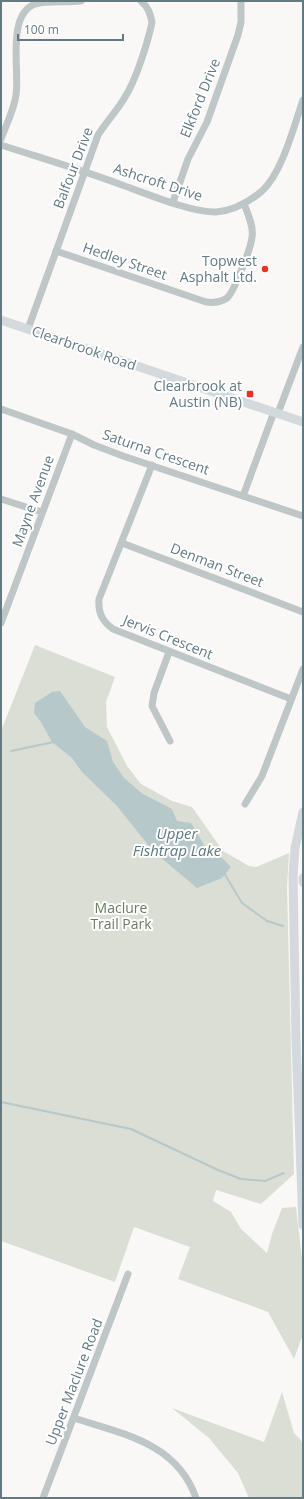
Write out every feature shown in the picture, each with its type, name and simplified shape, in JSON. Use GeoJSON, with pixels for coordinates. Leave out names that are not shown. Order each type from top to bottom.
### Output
{"type":"FeatureCollection","features":[{"type":"Feature","properties":{"kind":"main road","name":"Clearbrook Road"},"geometry":{"type":"LineString","coordinates":[[1,320],[303,422]]}},
{"type":"Feature","properties":{"kind":"main road"},"geometry":{"type":"LineString","coordinates":[[303,812],[295,848],[293,876],[303,1225]]}},
{"type":"Feature","properties":{"kind":"street"},"geometry":{"type":"LineString","coordinates":[[1,139],[16,97],[18,74],[15,50],[18,28],[23,14],[30,7],[40,2],[81,1]]}},
{"type":"Feature","properties":{"kind":"street","name":"Balfour Drive"},"geometry":{"type":"LineString","coordinates":[[28,329],[98,135],[104,124],[124,99],[131,87],[152,22],[147,5],[141,1]]}},
{"type":"Feature","properties":{"kind":"street","name":"Elkford Drive"},"geometry":{"type":"LineString","coordinates":[[173,202],[188,159],[207,122],[238,35],[241,22],[241,1]]}},
{"type":"Feature","properties":{"kind":"street","name":"Ashcroft Drive"},"geometry":{"type":"LineString","coordinates":[[1,145],[195,210],[216,212],[244,204],[263,190],[275,174],[283,157],[303,100]]}},
{"type":"Feature","properties":{"kind":"street","name":"Hedley Street"},"geometry":{"type":"LineString","coordinates":[[56,251],[206,302],[219,302],[227,298],[234,290],[252,237],[251,223],[244,204]]}},
{"type":"Feature","properties":{"kind":"street"},"geometry":{"type":"LineString","coordinates":[[243,496],[303,348]]}},
{"type":"Feature","properties":{"kind":"street","name":"Saturna Crescent"},"geometry":{"type":"LineString","coordinates":[[1,409],[72,434],[94,445],[123,456],[303,516]]}},
{"type":"Feature","properties":{"kind":"street","name":"Mayne Avenue"},"geometry":{"type":"LineString","coordinates":[[1,623],[72,434]]}},
{"type":"Feature","properties":{"kind":"street","name":"Jervis Crescent"},"geometry":{"type":"LineString","coordinates":[[152,466],[99,599],[100,614],[106,624],[113,629],[169,652],[292,699]]}},
{"type":"Feature","properties":{"kind":"street"},"geometry":{"type":"LineString","coordinates":[[1,499],[42,512]]}},
{"type":"Feature","properties":{"kind":"street","name":"Denman Street"},"geometry":{"type":"LineString","coordinates":[[122,543],[303,612]]}},
{"type":"Feature","properties":{"kind":"street"},"geometry":{"type":"LineString","coordinates":[[169,652],[154,692],[152,706],[170,741]]}},
{"type":"Feature","properties":{"kind":"street"},"geometry":{"type":"LineString","coordinates":[[245,804],[262,776],[303,669]]}},
{"type":"Feature","properties":{"kind":"street","name":"Upper Maclure Road"},"geometry":{"type":"LineString","coordinates":[[43,1498],[128,1274]]}},
{"type":"Feature","properties":{"kind":"street"},"geometry":{"type":"LineString","coordinates":[[74,1418],[131,1436],[154,1446],[170,1458],[183,1473],[194,1491],[196,1498]]}},
{"type":"Feature","properties":{"kind":"green space","name":"Maclure Trail Park"},"geometry":{"type":"Polygon","coordinates":[[[35,645],[115,677],[106,702],[107,727],[127,766],[141,784],[172,801],[192,807],[223,851],[249,866],[256,867],[289,853],[287,887],[294,1174],[261,1204],[216,1190],[213,1201],[231,1212],[241,1229],[267,1253],[272,1234],[282,1208],[296,1207],[303,1267],[303,1334],[294,1359],[268,1312],[178,1279],[190,1247],[134,1227],[115,1282],[1,1241],[1,731],[35,645]]]}},
{"type":"Feature","properties":{"kind":"green space"},"geometry":{"type":"Polygon","coordinates":[[[282,1392],[294,1433],[301,1440],[303,1447],[303,1498],[249,1498],[238,1473],[209,1438],[172,1408],[264,1442],[282,1392]]]}},
{"type":"Feature","properties":{"kind":"water","name":"Upper Fishtrap Lake"},"geometry":{"type":"Polygon","coordinates":[[[60,691],[85,727],[107,741],[113,762],[124,778],[143,794],[172,809],[177,821],[191,823],[210,855],[221,857],[231,867],[222,878],[197,888],[153,851],[117,806],[82,772],[72,758],[52,742],[41,722],[34,713],[35,703],[52,692],[60,691]]]}},
{"type":"Feature","properties":{"kind":"waterway"},"geometry":{"type":"LineString","coordinates":[[11,751],[54,742]]}},
{"type":"Feature","properties":{"kind":"waterway"},"geometry":{"type":"LineString","coordinates":[[224,873],[242,903],[267,921],[283,926]]}},
{"type":"Feature","properties":{"kind":"waterway"},"geometry":{"type":"LineString","coordinates":[[1,1102],[131,1129],[218,1170],[241,1179],[265,1181],[284,1173]]}},
{"type":"Feature","properties":{"kind":"place","name":"Topwest Asphalt Ltd."},"geometry":{"type":"Point","coordinates":[265,269]}},
{"type":"Feature","properties":{"kind":"place","name":"Clearbrook at Austin (NB)"},"geometry":{"type":"Point","coordinates":[250,394]}}]}
